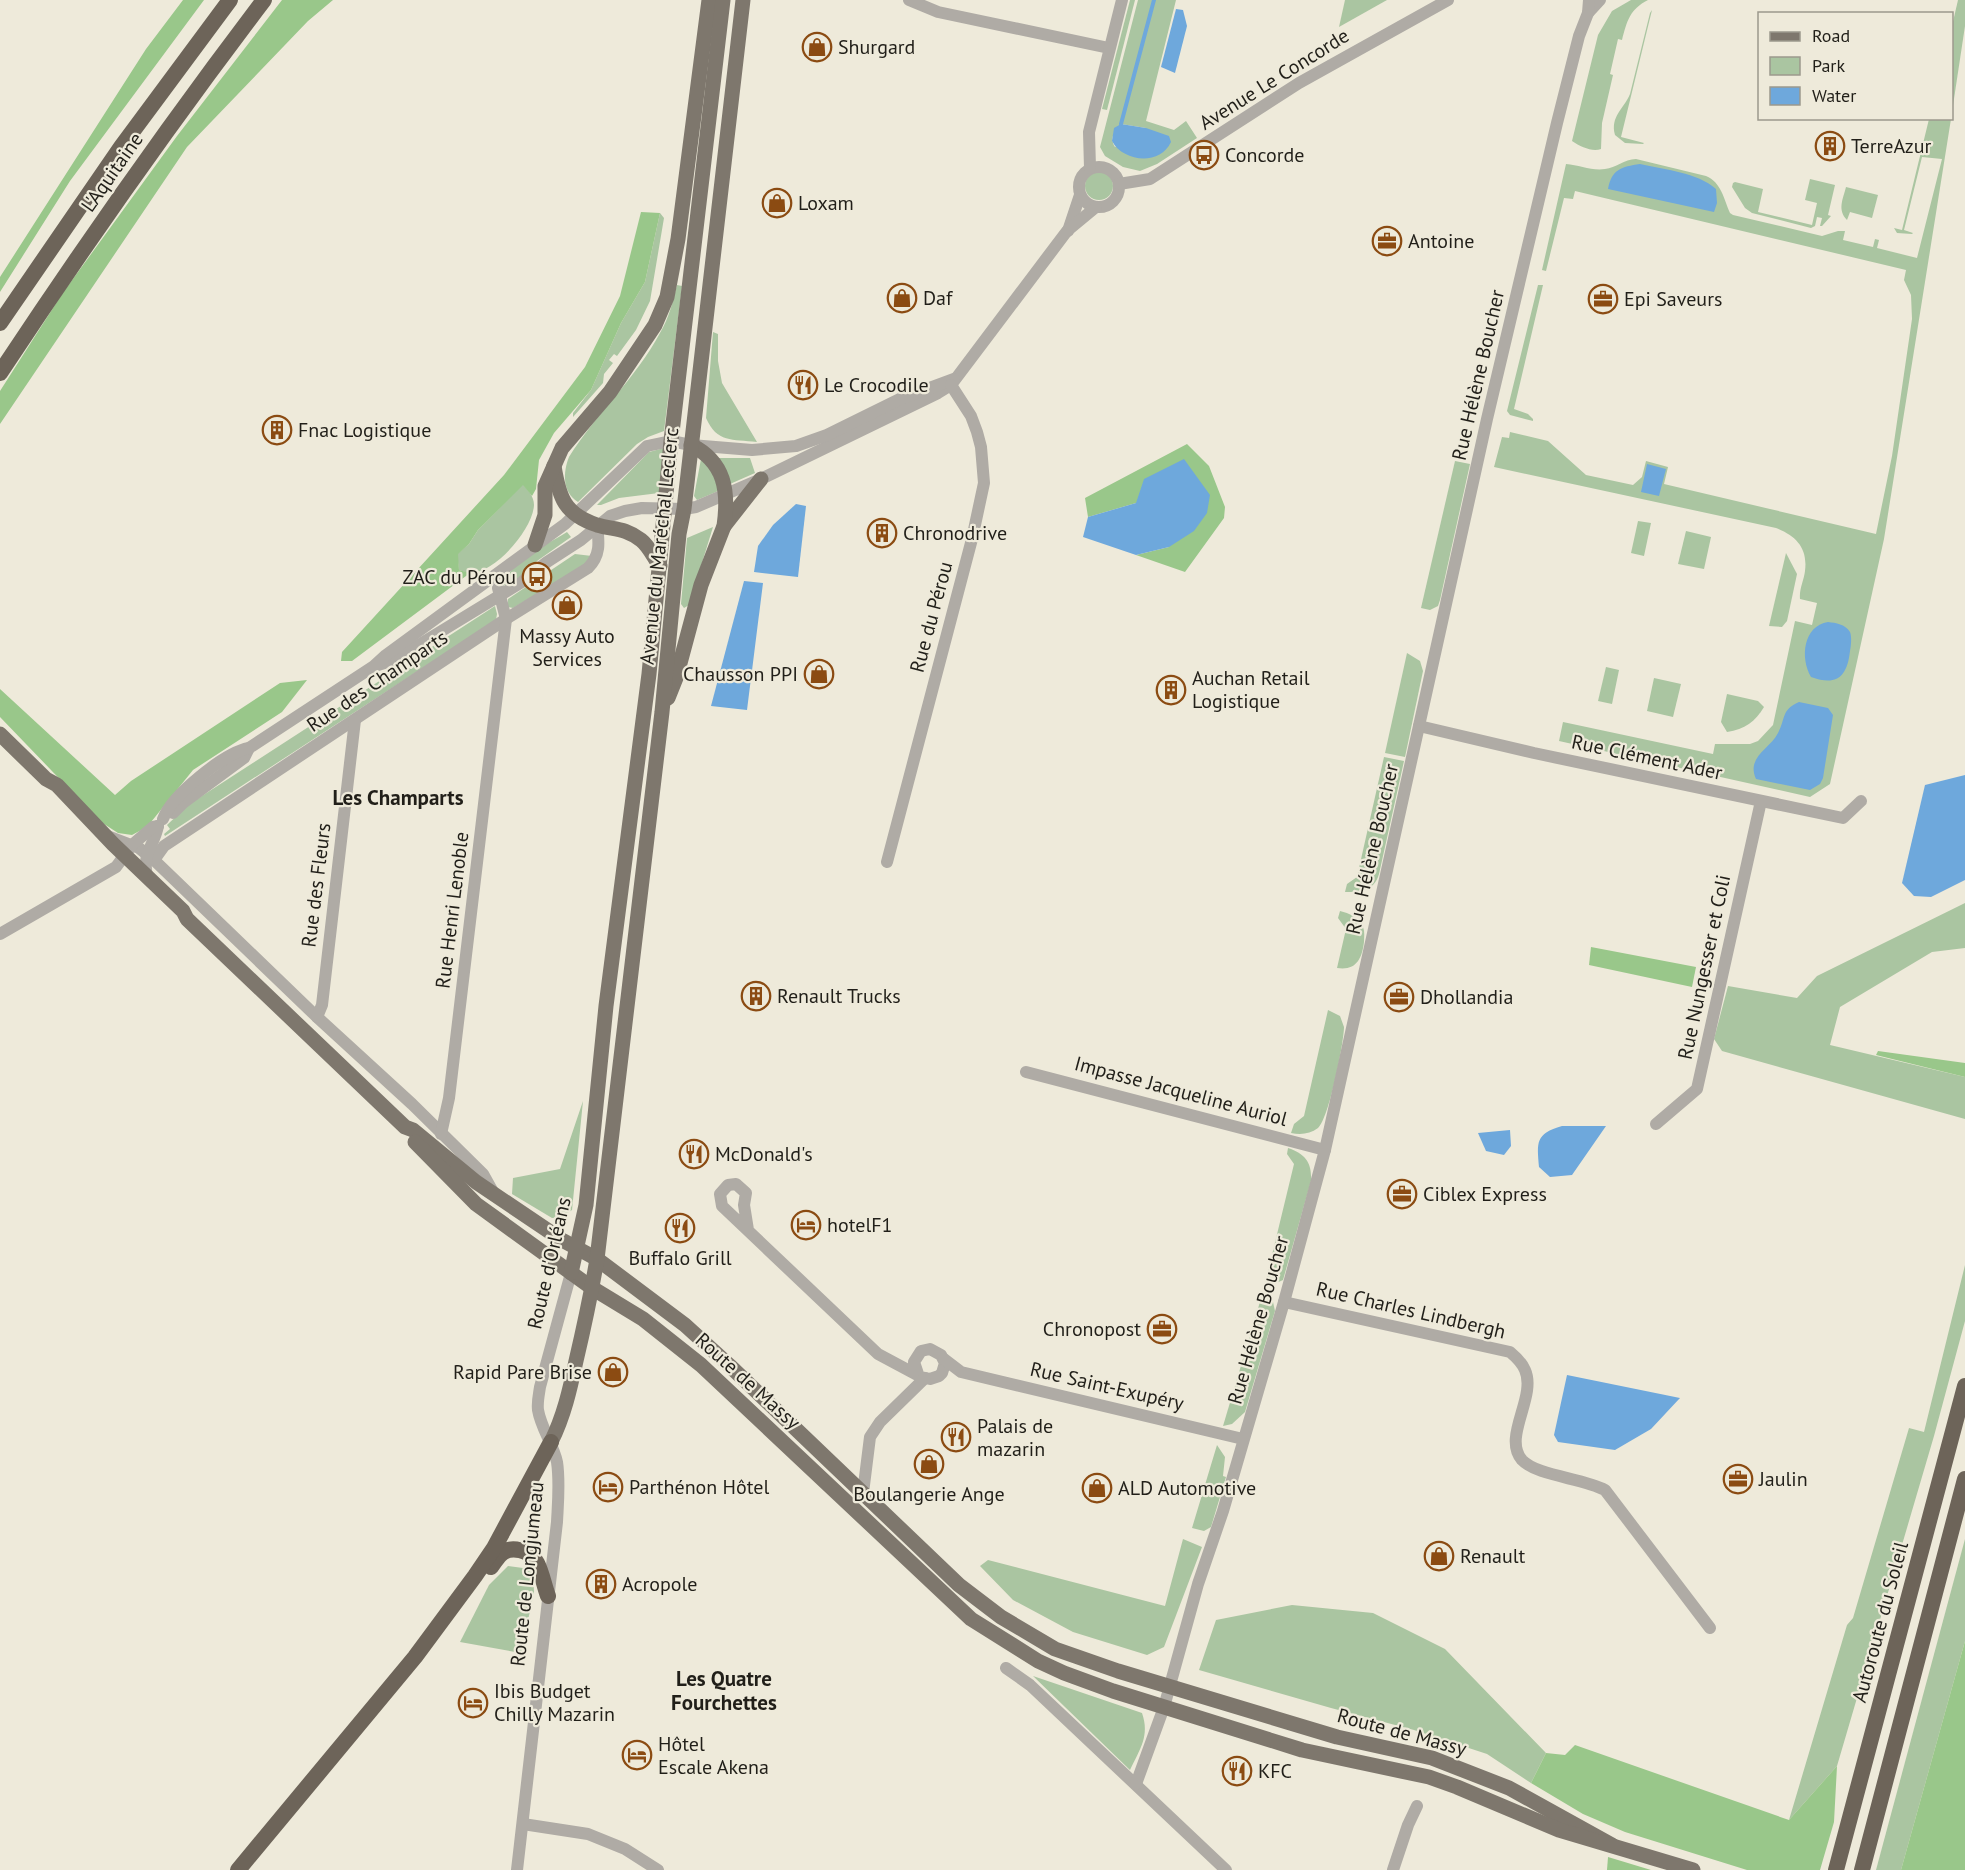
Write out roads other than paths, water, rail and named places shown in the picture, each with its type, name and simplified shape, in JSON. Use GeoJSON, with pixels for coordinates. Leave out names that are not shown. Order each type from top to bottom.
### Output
{"type":"FeatureCollection","features":[{"type":"Feature","properties":{"kind":"highway","name":"L'Aquitaine"},"geometry":{"type":"LineString","coordinates":[[0,324],[121,147],[230,0]]}},
{"type":"Feature","properties":{"kind":"highway","name":"L'Aquitaine"},"geometry":{"type":"LineString","coordinates":[[0,373],[114,204],[200,84],[264,0]]}},
{"type":"Feature","properties":{"kind":"highway","name":"Autoroute du Soleil"},"geometry":{"type":"LineString","coordinates":[[1836,1870],[1965,1386]]}},
{"type":"Feature","properties":{"kind":"highway"},"geometry":{"type":"LineString","coordinates":[[238,1870],[415,1657],[475,1576],[494,1548],[551,1442]]}},
{"type":"Feature","properties":{"kind":"highway"},"geometry":{"type":"LineString","coordinates":[[1862,1870],[1965,1479]]}},
{"type":"Feature","properties":{"kind":"highway"},"geometry":{"type":"LineString","coordinates":[[475,1576],[489,1570],[501,1554],[508,1550],[521,1550],[531,1555],[536,1562],[548,1596]]}},
{"type":"Feature","properties":{"kind":"main road"},"geometry":{"type":"LineString","coordinates":[[535,544],[545,514],[545,486],[562,447],[610,392],[656,325],[667,297],[678,239],[709,0]]}},
{"type":"Feature","properties":{"kind":"main road","name":"Avenue du Maréchal Leclerc"},"geometry":{"type":"LineString","coordinates":[[597,1091],[649,674],[670,441],[723,0]]}},
{"type":"Feature","properties":{"kind":"main road","name":"Avenue du Maréchal Leclerc"},"geometry":{"type":"LineString","coordinates":[[615,1096],[662,712],[679,534],[684,509],[743,0]]}},
{"type":"Feature","properties":{"kind":"main road"},"geometry":{"type":"LineString","coordinates":[[662,712],[676,678],[701,585],[724,526],[727,494],[720,472],[702,451],[691,445]]}},
{"type":"Feature","properties":{"kind":"main road"},"geometry":{"type":"LineString","coordinates":[[554,465],[560,496],[577,514],[597,525],[621,528],[641,540],[660,566]]}},
{"type":"Feature","properties":{"kind":"main road"},"geometry":{"type":"LineString","coordinates":[[724,526],[760,479]]}},
{"type":"Feature","properties":{"kind":"main road"},"geometry":{"type":"LineString","coordinates":[[0,734],[46,779],[57,785],[183,910],[187,919]]}},
{"type":"Feature","properties":{"kind":"main road"},"geometry":{"type":"LineString","coordinates":[[46,779],[52,791],[126,854],[178,915],[187,919],[405,1127]]}},
{"type":"Feature","properties":{"kind":"main road","name":"Route d'Orléans"},"geometry":{"type":"LineString","coordinates":[[571,1273],[586,1205],[597,1091]]}},
{"type":"Feature","properties":{"kind":"main road","name":"Route d'Orléans"},"geometry":{"type":"LineString","coordinates":[[592,1288],[615,1096]]}},
{"type":"Feature","properties":{"kind":"main road","name":"Route de Massy"},"geometry":{"type":"LineString","coordinates":[[405,1127],[413,1130],[476,1182],[597,1259],[685,1325],[730,1365],[803,1438],[959,1585],[1001,1617],[1055,1648],[1118,1671],[1337,1737],[1432,1758],[1509,1788],[1612,1845]]}},
{"type":"Feature","properties":{"kind":"main road","name":"Route de Massy"},"geometry":{"type":"LineString","coordinates":[[405,1127],[408,1134],[476,1204],[592,1288],[643,1319],[701,1365],[972,1619],[1038,1660],[1064,1673],[1302,1750],[1429,1777],[1559,1830],[1693,1870]]}},
{"type":"Feature","properties":{"kind":"main road"},"geometry":{"type":"LineString","coordinates":[[551,1442],[562,1419],[592,1288]]}},
{"type":"Feature","properties":{"kind":"street"},"geometry":{"type":"LineString","coordinates":[[909,0],[948,14],[1109,48]]}},
{"type":"Feature","properties":{"kind":"street"},"geometry":{"type":"LineString","coordinates":[[1090,168],[1089,132],[1122,0]]}},
{"type":"Feature","properties":{"kind":"street","name":"Avenue Le Concorde"},"geometry":{"type":"LineString","coordinates":[[1119,184],[1150,179],[1299,83],[1448,0]]}},
{"type":"Feature","properties":{"kind":"street","name":"Rue Hélène Boucher"},"geometry":{"type":"LineString","coordinates":[[1170,1687],[1178,1651],[1284,1302],[1326,1150],[1515,297],[1579,36],[1588,14],[1589,0]]}},
{"type":"Feature","properties":{"kind":"street","name":"Rue Hélène Boucher"},"geometry":{"type":"LineString","coordinates":[[1588,14],[1600,0]]}},
{"type":"Feature","properties":{"kind":"street"},"geometry":{"type":"LineString","coordinates":[[664,507],[684,509],[696,507],[727,494],[930,398],[952,382],[1067,231],[1096,207],[1110,203],[1119,191],[1114,172],[1096,166],[1081,176],[1080,195],[1067,231]]}},
{"type":"Feature","properties":{"kind":"street"},"geometry":{"type":"LineString","coordinates":[[1080,195],[1090,205],[1096,207]]}},
{"type":"Feature","properties":{"kind":"street"},"geometry":{"type":"LineString","coordinates":[[670,441],[752,450],[796,446],[827,435],[900,399],[952,382]]}},
{"type":"Feature","properties":{"kind":"street","name":"Rue du Pérou"},"geometry":{"type":"LineString","coordinates":[[887,862],[972,539],[984,483],[981,447],[977,432],[952,382]]}},
{"type":"Feature","properties":{"kind":"street","name":"Rue des Champarts"},"geometry":{"type":"LineString","coordinates":[[147,876],[145,867],[166,810],[197,779],[238,750],[249,748],[374,666],[577,514],[641,451],[653,444],[670,441]]}},
{"type":"Feature","properties":{"kind":"street","name":"Rue des Champarts"},"geometry":{"type":"LineString","coordinates":[[374,666],[394,660],[499,596],[581,540],[610,516],[625,511],[664,507]]}},
{"type":"Feature","properties":{"kind":"street","name":"Rue des Champarts"},"geometry":{"type":"LineString","coordinates":[[150,856],[506,619],[588,568],[598,552],[597,525]]}},
{"type":"Feature","properties":{"kind":"street"},"geometry":{"type":"LineString","coordinates":[[499,573],[497,586],[506,619]]}},
{"type":"Feature","properties":{"kind":"street","name":"Rue Henri Lenoble"},"geometry":{"type":"LineString","coordinates":[[441,1134],[449,1098],[506,619]]}},
{"type":"Feature","properties":{"kind":"street","name":"Rue des Fleurs"},"geometry":{"type":"LineString","coordinates":[[316,1017],[322,1005],[355,720]]}},
{"type":"Feature","properties":{"kind":"street","name":"Rue Clément Ader"},"geometry":{"type":"LineString","coordinates":[[1419,726],[1843,818],[1861,801]]}},
{"type":"Feature","properties":{"kind":"street","name":"Rue Nungesser et Coli"},"geometry":{"type":"LineString","coordinates":[[1656,1124],[1697,1089],[1761,801]]}},
{"type":"Feature","properties":{"kind":"street","name":"Rue des Champarts"},"geometry":{"type":"LineString","coordinates":[[0,934],[108,872],[153,827],[161,823]]}},
{"type":"Feature","properties":{"kind":"street","name":"Route de Massy"},"geometry":{"type":"LineString","coordinates":[[126,854],[150,856],[316,1017],[412,1104],[483,1174],[494,1193]]}},
{"type":"Feature","properties":{"kind":"street","name":"Impasse Jacqueline Auriol"},"geometry":{"type":"LineString","coordinates":[[1026,1072],[1326,1150]]}},
{"type":"Feature","properties":{"kind":"street"},"geometry":{"type":"LineString","coordinates":[[748,1230],[744,1205],[746,1193],[740,1186],[732,1184],[724,1187],[720,1194],[720,1202],[725,1208],[867,1345],[878,1354],[921,1376],[939,1376],[944,1368],[944,1359],[938,1352],[930,1349],[918,1354],[889,1359]]}},
{"type":"Feature","properties":{"kind":"street"},"geometry":{"type":"LineString","coordinates":[[725,1208],[736,1210],[744,1205]]}},
{"type":"Feature","properties":{"kind":"street","name":"Route d'Orléans"},"geometry":{"type":"LineString","coordinates":[[551,1442],[541,1421],[538,1401],[571,1273]]}},
{"type":"Feature","properties":{"kind":"street","name":"Rue Charles Lindbergh"},"geometry":{"type":"LineString","coordinates":[[1284,1302],[1510,1352],[1526,1371],[1528,1389],[1516,1437],[1517,1451],[1523,1461],[1536,1469],[1594,1484],[1605,1490],[1710,1628]]}},
{"type":"Feature","properties":{"kind":"street"},"geometry":{"type":"LineString","coordinates":[[918,1354],[914,1366],[921,1376]]}},
{"type":"Feature","properties":{"kind":"street","name":"Rue Saint-Exupéry"},"geometry":{"type":"LineString","coordinates":[[944,1359],[962,1372],[1243,1439]]}},
{"type":"Feature","properties":{"kind":"street","name":"Rue Saint-Exupéry"},"geometry":{"type":"LineString","coordinates":[[939,1376],[962,1372]]}},
{"type":"Feature","properties":{"kind":"street"},"geometry":{"type":"LineString","coordinates":[[863,1493],[870,1437],[880,1422],[921,1376]]}},
{"type":"Feature","properties":{"kind":"street","name":"Route de Longjumeau"},"geometry":{"type":"LineString","coordinates":[[517,1870],[557,1522],[559,1481],[557,1461],[551,1442]]}},
{"type":"Feature","properties":{"kind":"street"},"geometry":{"type":"LineString","coordinates":[[1005,1668],[1030,1685],[1226,1870]]}},
{"type":"Feature","properties":{"kind":"street"},"geometry":{"type":"LineString","coordinates":[[1137,1784],[1170,1687]]}},
{"type":"Feature","properties":{"kind":"street"},"geometry":{"type":"LineString","coordinates":[[1393,1870],[1407,1825],[1417,1806]]}},
{"type":"Feature","properties":{"kind":"street"},"geometry":{"type":"LineString","coordinates":[[523,1824],[588,1833],[625,1849],[658,1870]]}},
{"type":"Feature","properties":{"kind":"water"},"geometry":{"type":"Polygon","coordinates":[[[1176,9],[1183,10],[1187,26],[1175,73],[1161,67],[1176,9]]]}},
{"type":"Feature","properties":{"kind":"water"},"geometry":{"type":"Polygon","coordinates":[[[1121,124],[1146,128],[1169,136],[1171,142],[1159,155],[1150,158],[1133,157],[1117,148],[1112,141],[1114,128],[1121,124]]]}},
{"type":"Feature","properties":{"kind":"water"},"geometry":{"type":"Polygon","coordinates":[[[1640,164],[1680,172],[1708,183],[1716,189],[1717,203],[1714,212],[1608,189],[1612,177],[1618,170],[1640,164]]]}},
{"type":"Feature","properties":{"kind":"water"},"geometry":{"type":"Polygon","coordinates":[[[1184,459],[1210,495],[1207,513],[1194,531],[1169,547],[1136,555],[1083,537],[1088,517],[1136,503],[1144,479],[1184,459]]]}},
{"type":"Feature","properties":{"kind":"water"},"geometry":{"type":"Polygon","coordinates":[[[1647,464],[1666,469],[1659,496],[1641,492],[1647,464]]]}},
{"type":"Feature","properties":{"kind":"water"},"geometry":{"type":"Polygon","coordinates":[[[796,504],[806,506],[798,577],[754,572],[758,546],[773,525],[796,504]]]}},
{"type":"Feature","properties":{"kind":"water"},"geometry":{"type":"Polygon","coordinates":[[[744,581],[763,583],[747,710],[711,706],[744,581]]]}},
{"type":"Feature","properties":{"kind":"water"},"geometry":{"type":"Polygon","coordinates":[[[1828,622],[1846,627],[1850,632],[1851,642],[1843,673],[1839,678],[1827,681],[1811,677],[1805,652],[1813,630],[1828,622]]]}},
{"type":"Feature","properties":{"kind":"water"},"geometry":{"type":"Polygon","coordinates":[[[1799,702],[1828,708],[1833,715],[1823,778],[1820,784],[1810,790],[1756,779],[1754,771],[1756,759],[1778,733],[1787,711],[1799,702]]]}},
{"type":"Feature","properties":{"kind":"water"},"geometry":{"type":"Polygon","coordinates":[[[1965,775],[1965,880],[1931,897],[1914,896],[1902,883],[1925,785],[1965,775]]]}},
{"type":"Feature","properties":{"kind":"water"},"geometry":{"type":"Polygon","coordinates":[[[1562,1126],[1606,1126],[1572,1175],[1550,1177],[1539,1167],[1538,1145],[1542,1136],[1547,1132],[1562,1126]]]}},
{"type":"Feature","properties":{"kind":"water"},"geometry":{"type":"Polygon","coordinates":[[[1510,1130],[1511,1146],[1504,1155],[1486,1151],[1478,1133],[1510,1130]]]}},
{"type":"Feature","properties":{"kind":"water"},"geometry":{"type":"Polygon","coordinates":[[[1567,1375],[1680,1398],[1651,1429],[1615,1450],[1558,1442],[1554,1435],[1567,1375]]]}},
{"type":"Feature","properties":{"kind":"waterway"},"geometry":{"type":"LineString","coordinates":[[1121,124],[1154,0]]}},
{"type":"Feature","properties":{"kind":"place","name":"Shurgard"},"geometry":{"type":"Point","coordinates":[817,47]}},
{"type":"Feature","properties":{"kind":"place","name":"TerreAzur"},"geometry":{"type":"Point","coordinates":[1830,146]}},
{"type":"Feature","properties":{"kind":"place","name":"Concorde"},"geometry":{"type":"Point","coordinates":[1204,155]}},
{"type":"Feature","properties":{"kind":"place","name":"Loxam"},"geometry":{"type":"Point","coordinates":[777,203]}},
{"type":"Feature","properties":{"kind":"place","name":"Antoine"},"geometry":{"type":"Point","coordinates":[1387,241]}},
{"type":"Feature","properties":{"kind":"place","name":"Daf"},"geometry":{"type":"Point","coordinates":[902,298]}},
{"type":"Feature","properties":{"kind":"place","name":"Epi Saveurs"},"geometry":{"type":"Point","coordinates":[1603,299]}},
{"type":"Feature","properties":{"kind":"place","name":"Le Crocodile"},"geometry":{"type":"Point","coordinates":[803,385]}},
{"type":"Feature","properties":{"kind":"place","name":"Fnac Logistique"},"geometry":{"type":"Point","coordinates":[277,430]}},
{"type":"Feature","properties":{"kind":"place","name":"Chronodrive"},"geometry":{"type":"Point","coordinates":[882,533]}},
{"type":"Feature","properties":{"kind":"place","name":"ZAC du Pérou"},"geometry":{"type":"Point","coordinates":[537,577]}},
{"type":"Feature","properties":{"kind":"place","name":"Massy Auto Services"},"geometry":{"type":"Point","coordinates":[567,605]}},
{"type":"Feature","properties":{"kind":"place","name":"Chausson PPI"},"geometry":{"type":"Point","coordinates":[819,674]}},
{"type":"Feature","properties":{"kind":"place","name":"Auchan Retail Logistique"},"geometry":{"type":"Point","coordinates":[1171,690]}},
{"type":"Feature","properties":{"kind":"place","name":"Renault Trucks"},"geometry":{"type":"Point","coordinates":[756,996]}},
{"type":"Feature","properties":{"kind":"place","name":"Dhollandia"},"geometry":{"type":"Point","coordinates":[1399,997]}},
{"type":"Feature","properties":{"kind":"place","name":"McDonald's"},"geometry":{"type":"Point","coordinates":[694,1154]}},
{"type":"Feature","properties":{"kind":"place","name":"Ciblex Express"},"geometry":{"type":"Point","coordinates":[1402,1194]}},
{"type":"Feature","properties":{"kind":"place","name":"hotelF1"},"geometry":{"type":"Point","coordinates":[806,1225]}},
{"type":"Feature","properties":{"kind":"place","name":"Buffalo Grill"},"geometry":{"type":"Point","coordinates":[680,1228]}},
{"type":"Feature","properties":{"kind":"place","name":"Chronopost"},"geometry":{"type":"Point","coordinates":[1162,1329]}},
{"type":"Feature","properties":{"kind":"place","name":"Rapid Pare Brise"},"geometry":{"type":"Point","coordinates":[613,1372]}},
{"type":"Feature","properties":{"kind":"place","name":"Palais de mazarin"},"geometry":{"type":"Point","coordinates":[956,1437]}},
{"type":"Feature","properties":{"kind":"place","name":"Boulangerie Ange"},"geometry":{"type":"Point","coordinates":[929,1464]}},
{"type":"Feature","properties":{"kind":"place","name":"Jaulin"},"geometry":{"type":"Point","coordinates":[1738,1479]}},
{"type":"Feature","properties":{"kind":"place","name":"Parthénon Hôtel"},"geometry":{"type":"Point","coordinates":[608,1487]}},
{"type":"Feature","properties":{"kind":"place","name":"ALD Automotive"},"geometry":{"type":"Point","coordinates":[1097,1488]}},
{"type":"Feature","properties":{"kind":"place","name":"Renault"},"geometry":{"type":"Point","coordinates":[1439,1556]}},
{"type":"Feature","properties":{"kind":"place","name":"Acropole"},"geometry":{"type":"Point","coordinates":[601,1584]}},
{"type":"Feature","properties":{"kind":"place","name":"Ibis Budget Chilly Mazarin"},"geometry":{"type":"Point","coordinates":[473,1703]}},
{"type":"Feature","properties":{"kind":"place","name":"Hôtel Escale Akena"},"geometry":{"type":"Point","coordinates":[637,1755]}},
{"type":"Feature","properties":{"kind":"place","name":"KFC"},"geometry":{"type":"Point","coordinates":[1237,1771]}},
{"type":"Feature","properties":{"kind":"district","name":"Les Champarts"},"geometry":{"type":"Point","coordinates":[398,797]}},
{"type":"Feature","properties":{"kind":"district","name":"Les Quatre Fourchettes"},"geometry":{"type":"Point","coordinates":[724,1690]}}]}
